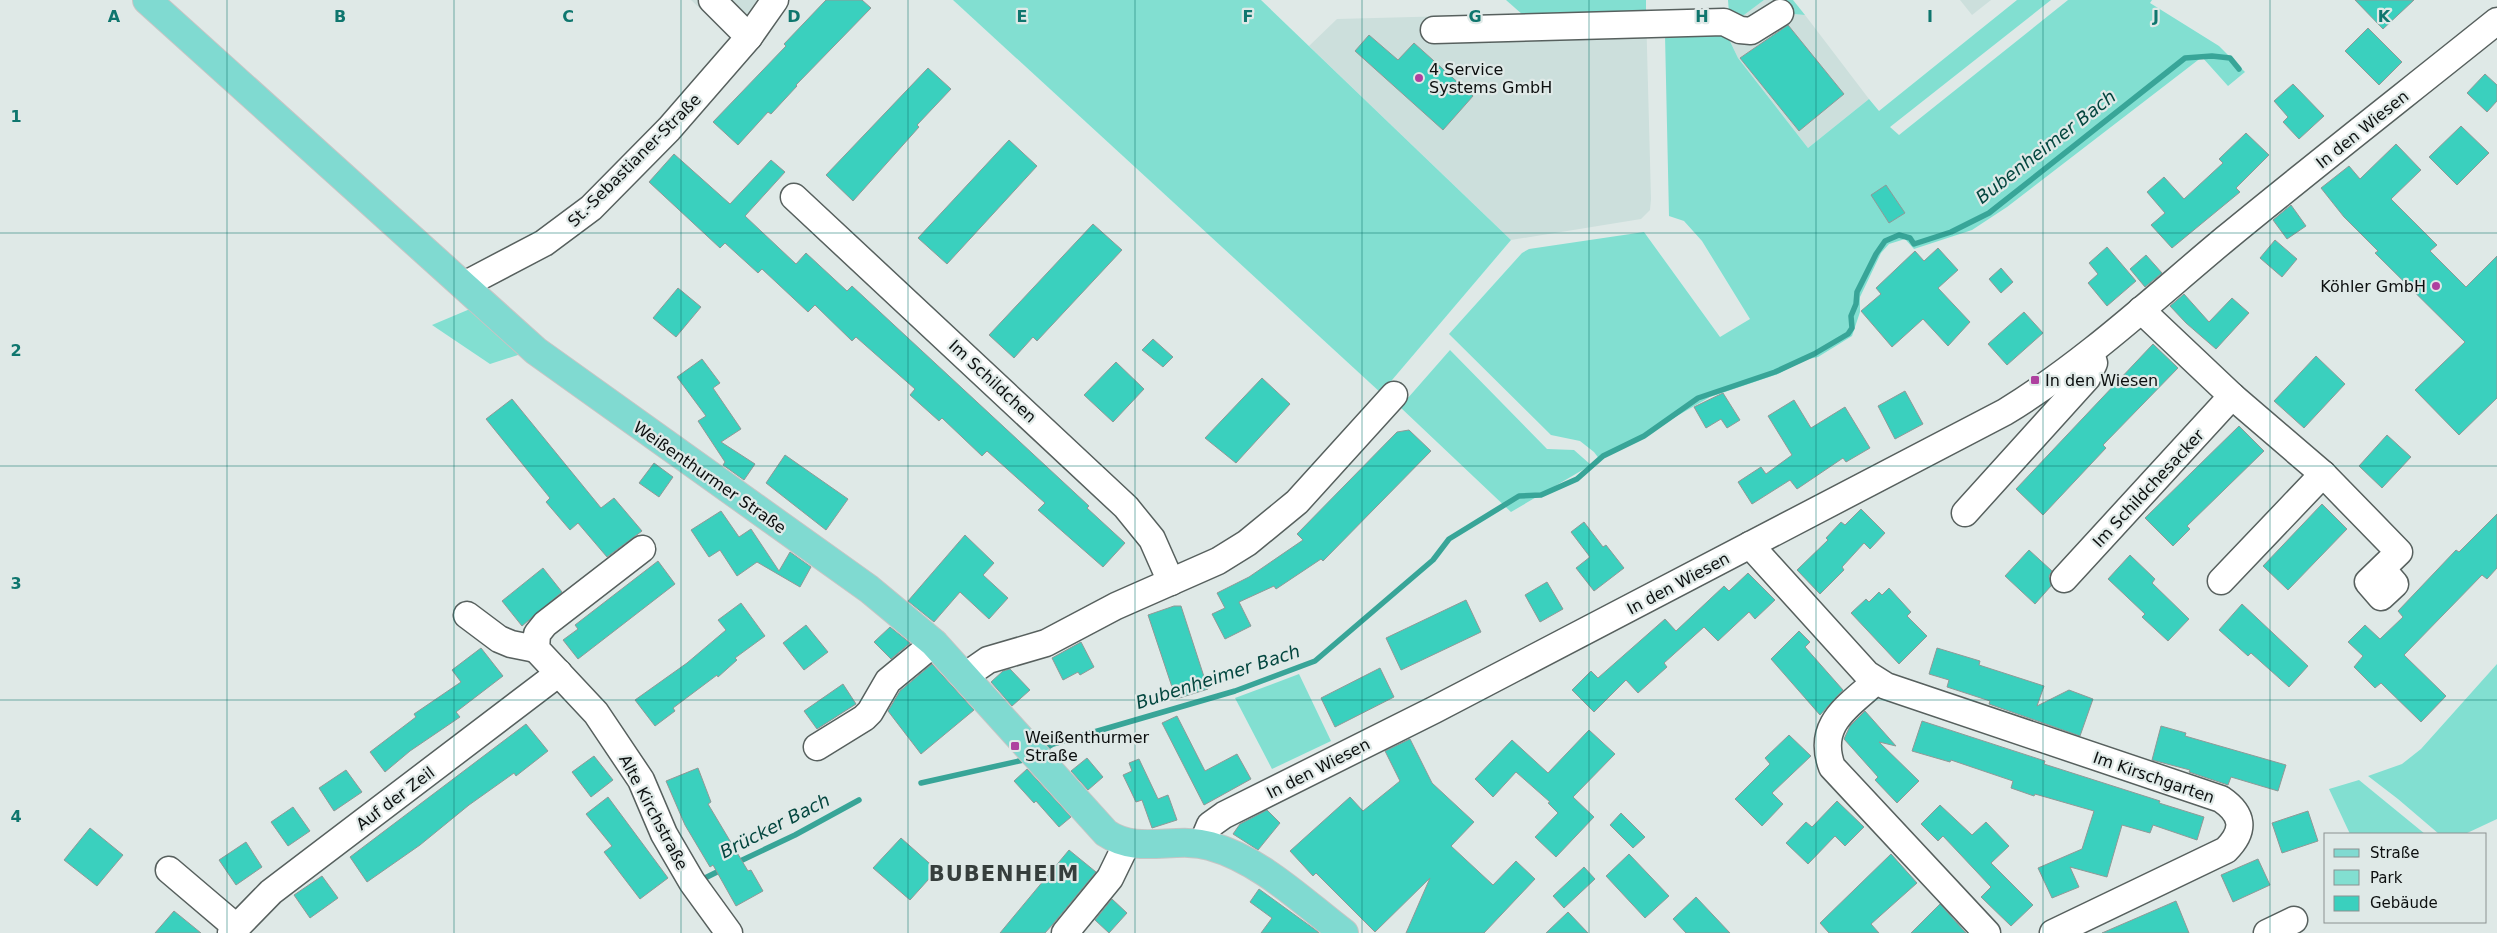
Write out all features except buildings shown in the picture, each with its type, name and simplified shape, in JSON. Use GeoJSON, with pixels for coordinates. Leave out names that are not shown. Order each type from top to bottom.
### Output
{"type":"FeatureCollection","features":[{"type":"Feature","properties":{"kind":"main road","name":"Weißenthurmer Straße"},"geometry":{"type":"LineString","coordinates":[[147,0],[560,369],[869,589],[934,643],[1100,828],[1112,838],[1127,843],[1147,845],[1187,842],[1202,844],[1234,855],[1260,869],[1344,933]]}},
{"type":"Feature","properties":{"kind":"street"},"geometry":{"type":"LineString","coordinates":[[712,0],[749,38]]}},
{"type":"Feature","properties":{"kind":"street","name":"St.-Sebastianer-Straße"},"geometry":{"type":"LineString","coordinates":[[456,278],[544,243],[580,218],[669,129],[749,38],[775,0]]}},
{"type":"Feature","properties":{"kind":"street"},"geometry":{"type":"LineString","coordinates":[[1434,30],[1687,11],[1724,22],[1740,30],[1751,31],[1780,13]]}},
{"type":"Feature","properties":{"kind":"street","name":"In den Wiesen"},"geometry":{"type":"LineString","coordinates":[[1202,844],[1210,825],[1224,815],[1434,710],[2005,412],[2090,353],[2282,193],[2497,21]]}},
{"type":"Feature","properties":{"kind":"street","name":"Im Schildchen"},"geometry":{"type":"LineString","coordinates":[[794,197],[1126,507],[1152,539],[1171,582]]}},
{"type":"Feature","properties":{"kind":"street"},"geometry":{"type":"LineString","coordinates":[[2141,310],[2232,396],[2323,474],[2399,552],[2383,570]]}},
{"type":"Feature","properties":{"kind":"street"},"geometry":{"type":"LineString","coordinates":[[1965,513],[2087,378],[2094,363],[2090,353]]}},
{"type":"Feature","properties":{"kind":"street"},"geometry":{"type":"LineString","coordinates":[[965,676],[988,660],[1046,643],[1116,606],[1234,552],[1282,517],[1394,395]]}},
{"type":"Feature","properties":{"kind":"street","name":"Im Schildchesacker"},"geometry":{"type":"LineString","coordinates":[[2064,579],[2232,396]]}},
{"type":"Feature","properties":{"kind":"street"},"geometry":{"type":"LineString","coordinates":[[2221,581],[2323,474]]}},
{"type":"Feature","properties":{"kind":"street","name":"Im Kirschgarten"},"geometry":{"type":"LineString","coordinates":[[1750,544],[1876,680],[1898,691],[2221,799],[2236,811],[2239,829],[2233,842],[2226,850],[2053,933]]}},
{"type":"Feature","properties":{"kind":"street"},"geometry":{"type":"LineString","coordinates":[[467,615],[499,638],[511,644],[536,648],[537,634],[545,624],[642,549]]}},
{"type":"Feature","properties":{"kind":"street"},"geometry":{"type":"LineString","coordinates":[[817,747],[864,718],[870,712],[888,681],[934,643]]}},
{"type":"Feature","properties":{"kind":"street","name":"Alte Kirchstraße"},"geometry":{"type":"LineString","coordinates":[[536,648],[596,712],[641,780],[669,842],[692,882],[729,933]]}},
{"type":"Feature","properties":{"kind":"street","name":"Auf der Zeil"},"geometry":{"type":"LineString","coordinates":[[169,870],[234,930],[271,892],[559,673]]}},
{"type":"Feature","properties":{"kind":"street"},"geometry":{"type":"LineString","coordinates":[[1876,680],[1834,721],[1828,731],[1826,749],[1832,767],[1987,933]]}},
{"type":"Feature","properties":{"kind":"street"},"geometry":{"type":"LineString","coordinates":[[1065,933],[1110,878],[1127,843]]}},
{"type":"Feature","properties":{"kind":"street"},"geometry":{"type":"LineString","coordinates":[[2267,933],[2294,920]]}},
{"type":"Feature","properties":{"kind":"shaded area"},"geometry":{"type":"Polygon","coordinates":[[[691,0],[767,0],[736,42],[691,0]]]}},
{"type":"Feature","properties":{"kind":"shaded area"},"geometry":{"type":"Polygon","coordinates":[[[1764,0],[1781,0],[1793,14],[1805,15],[1869,99],[1808,148],[1738,58],[1726,33],[1740,18],[1764,0]]]}},
{"type":"Feature","properties":{"kind":"shaded area"},"geometry":{"type":"Polygon","coordinates":[[[1960,0],[1991,0],[1972,15],[1960,0]]]}},
{"type":"Feature","properties":{"kind":"shaded area"},"geometry":{"type":"Polygon","coordinates":[[[1646,11],[1650,210],[1641,219],[1511,240],[1309,46],[1337,19],[1646,11]]]}},
{"type":"Feature","properties":{"kind":"green space"},"geometry":{"type":"Polygon","coordinates":[[[953,0],[1261,0],[1511,240],[1381,393],[953,0]]]}},
{"type":"Feature","properties":{"kind":"green space"},"geometry":{"type":"Polygon","coordinates":[[[1506,0],[1646,0],[1646,11],[1523,15],[1506,0]]]}},
{"type":"Feature","properties":{"kind":"green space"},"geometry":{"type":"Polygon","coordinates":[[[1728,0],[1764,0],[1740,18],[1729,13],[1728,0]]]}},
{"type":"Feature","properties":{"kind":"green space"},"geometry":{"type":"Polygon","coordinates":[[[1781,0],[1793,0],[1805,15],[1793,14],[1781,0]]]}},
{"type":"Feature","properties":{"kind":"green space"},"geometry":{"type":"Polygon","coordinates":[[[2017,0],[2051,0],[1890,127],[1899,135],[2068,0],[2152,0],[2150,3],[2219,46],[2245,72],[2228,86],[2202,57],[2007,207],[1972,230],[1914,249],[1905,239],[1889,244],[1881,253],[1860,297],[1860,312],[1852,336],[1818,357],[1804,360],[1778,374],[1710,397],[1600,460],[1594,452],[1580,441],[1551,435],[1449,334],[1522,253],[1529,249],[1644,232],[1720,337],[1750,319],[1702,241],[1684,221],[1669,216],[1665,35],[1726,33],[1738,58],[1808,148],[1869,99],[1879,111],[2017,0]]]}},
{"type":"Feature","properties":{"kind":"green space"},"geometry":{"type":"Polygon","coordinates":[[[470,309],[521,354],[490,364],[432,325],[470,309]]]}},
{"type":"Feature","properties":{"kind":"green space"},"geometry":{"type":"Polygon","coordinates":[[[1450,350],[1547,449],[1574,450],[1591,465],[1511,512],[1400,407],[1450,350]]]}},
{"type":"Feature","properties":{"kind":"green space"},"geometry":{"type":"Polygon","coordinates":[[[2497,664],[2497,819],[2467,833],[2438,833],[2368,776],[2402,764],[2421,749],[2497,664]]]}},
{"type":"Feature","properties":{"kind":"green space"},"geometry":{"type":"Polygon","coordinates":[[[1299,674],[1331,741],[1272,769],[1235,698],[1299,674]]]}},
{"type":"Feature","properties":{"kind":"green space"},"geometry":{"type":"Polygon","coordinates":[[[2359,780],[2424,833],[2350,833],[2329,789],[2359,780]]]}},
{"type":"Feature","properties":{"kind":"waterway","name":"Bubenheimer Bach"},"geometry":{"type":"LineString","coordinates":[[1040,752],[1053,744],[1235,691],[1315,661],[1433,560],[1449,539],[1519,496],[1541,495],[1577,479],[1603,456],[1644,436],[1698,398],[1775,372],[1814,354],[1848,334],[1852,328],[1851,316],[1856,304],[1857,292],[1876,254],[1885,241],[1899,235],[1910,238],[1914,244],[1951,232],[1989,213],[2185,58],[2212,56],[2230,58],[2239,69]]}},
{"type":"Feature","properties":{"kind":"waterway","name":"Brücker Bach"},"geometry":{"type":"LineString","coordinates":[[921,783],[1028,759]]}},
{"type":"Feature","properties":{"kind":"waterway","name":"Brücker Bach"},"geometry":{"type":"LineString","coordinates":[[736,863],[795,835],[859,800]]}},
{"type":"Feature","properties":{"kind":"waterway","name":"Brücker Bach"},"geometry":{"type":"LineString","coordinates":[[705,878],[723,869]]}},
{"type":"Feature","properties":{"kind":"place","name":"4 Service Systems GmbH"},"geometry":{"type":"Point","coordinates":[1419,78]}},
{"type":"Feature","properties":{"kind":"place","name":"Köhler GmbH"},"geometry":{"type":"Point","coordinates":[2436,286]}},
{"type":"Feature","properties":{"kind":"place","name":"In den Wiesen"},"geometry":{"type":"Point","coordinates":[2035,380]}},
{"type":"Feature","properties":{"kind":"place","name":"Weißenthurmer Straße"},"geometry":{"type":"Point","coordinates":[1015,746]}},
{"type":"Feature","properties":{"kind":"district","name":"BUBENHEIM"},"geometry":{"type":"Point","coordinates":[1004,874]}}]}
